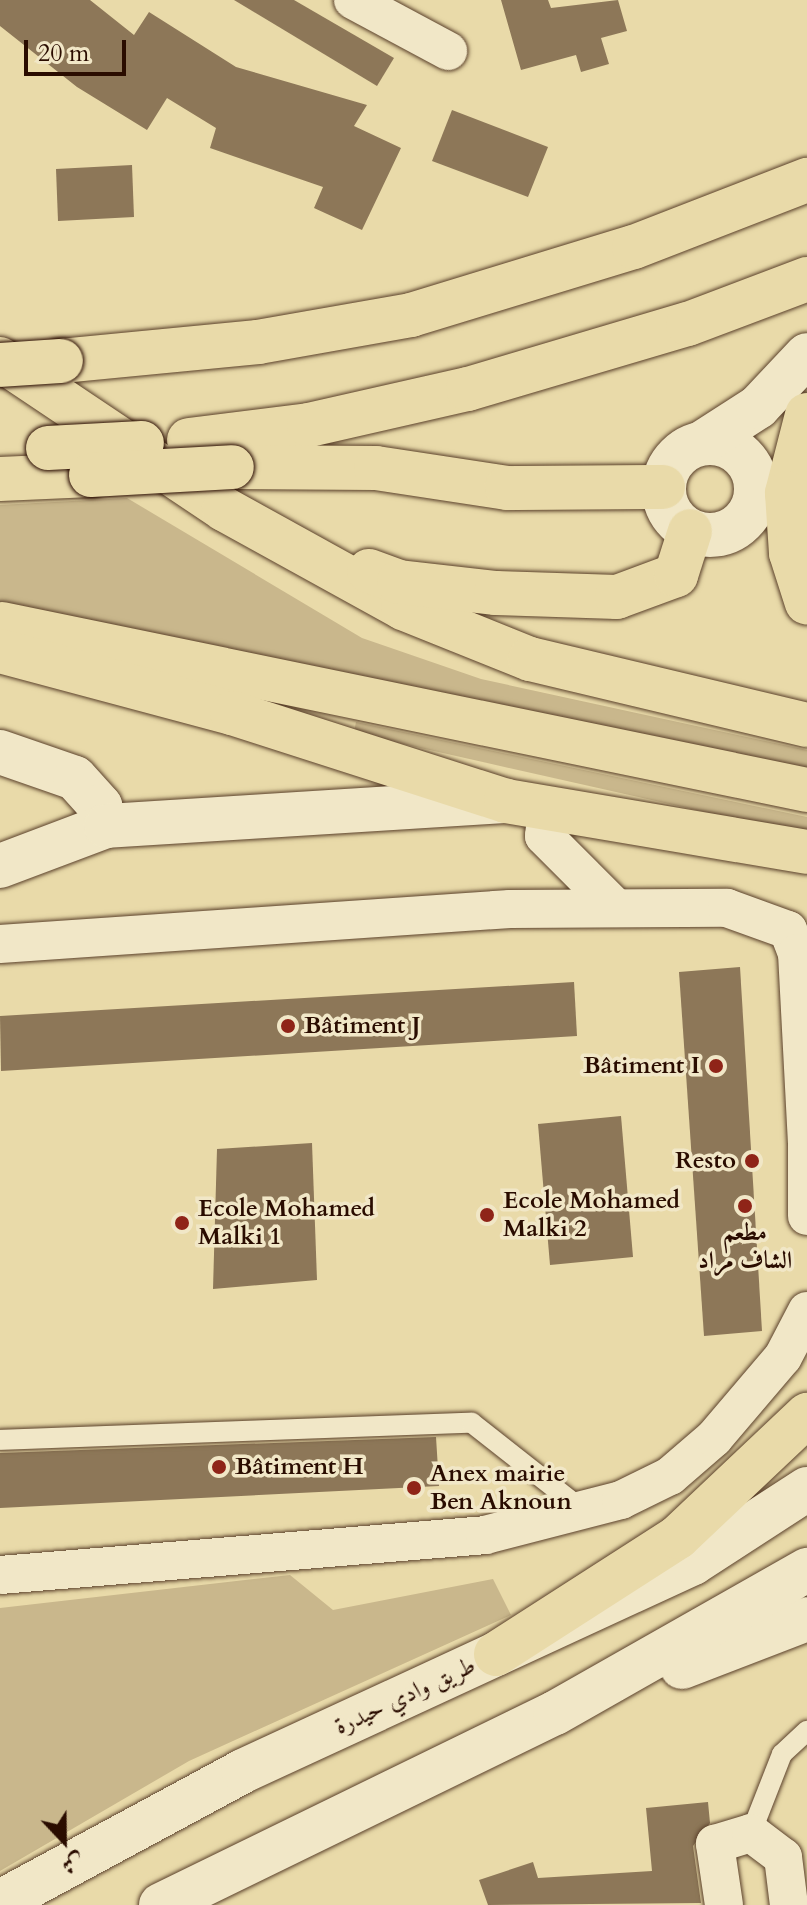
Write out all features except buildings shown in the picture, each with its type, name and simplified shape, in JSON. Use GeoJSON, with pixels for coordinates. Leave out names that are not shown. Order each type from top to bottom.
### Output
{"type":"FeatureCollection","features":[{"type":"Feature","properties":{"kind":"highway"},"geometry":{"type":"LineString","coordinates":[[0,362],[61,361],[258,342],[411,315],[634,247],[807,180]]}},
{"type":"Feature","properties":{"kind":"highway"},"geometry":{"type":"LineString","coordinates":[[0,449],[189,440],[309,425],[453,392],[798,283]]}},
{"type":"Feature","properties":{"kind":"highway"},"geometry":{"type":"LineString","coordinates":[[0,362],[266,534],[403,608],[530,659],[807,725]]}},
{"type":"Feature","properties":{"kind":"highway"},"geometry":{"type":"LineString","coordinates":[[807,415],[772,490],[807,603]]}},
{"type":"Feature","properties":{"kind":"highway"},"geometry":{"type":"LineString","coordinates":[[0,479],[232,467],[376,468],[507,488],[663,487]]}},
{"type":"Feature","properties":{"kind":"highway"},"geometry":{"type":"LineString","coordinates":[[266,534],[399,582],[586,599],[639,593],[676,575],[690,531]]}},
{"type":"Feature","properties":{"kind":"highway"},"geometry":{"type":"LineString","coordinates":[[0,624],[807,790]]}},
{"type":"Feature","properties":{"kind":"highway"},"geometry":{"type":"LineString","coordinates":[[0,651],[232,713],[527,806],[807,852]]}},
{"type":"Feature","properties":{"kind":"highway"},"geometry":{"type":"LineString","coordinates":[[496,1654],[668,1545],[807,1415]]}},
{"type":"Feature","properties":{"kind":"main road"},"geometry":{"type":"LineString","coordinates":[[702,443],[745,458],[772,490],[736,528],[690,531],[672,517],[663,487],[675,458],[758,407],[807,355]]}},
{"type":"Feature","properties":{"kind":"main road"},"geometry":{"type":"LineString","coordinates":[[0,752],[75,778],[100,806],[106,826]]}},
{"type":"Feature","properties":{"kind":"main road"},"geometry":{"type":"LineString","coordinates":[[0,866],[106,826],[527,806]]}},
{"type":"Feature","properties":{"kind":"main road","name":"طريق وادي حيدرة"},"geometry":{"type":"LineString","coordinates":[[0,1902],[243,1771],[728,1545],[807,1489]]}},
{"type":"Feature","properties":{"kind":"main road"},"geometry":{"type":"LineString","coordinates":[[161,1905],[555,1713],[807,1570]]}},
{"type":"Feature","properties":{"kind":"main road"},"geometry":{"type":"LineString","coordinates":[[555,1713],[807,1619]]}},
{"type":"Feature","properties":{"kind":"street"},"geometry":{"type":"LineString","coordinates":[[353,0],[448,51]]}},
{"type":"Feature","properties":{"kind":"street"},"geometry":{"type":"LineString","coordinates":[[527,806],[544,836],[615,907]]}},
{"type":"Feature","properties":{"kind":"street"},"geometry":{"type":"LineString","coordinates":[[0,944],[615,907],[727,908],[797,936],[803,978],[807,1216]]}},
{"type":"Feature","properties":{"kind":"street"},"geometry":{"type":"LineString","coordinates":[[0,1575],[485,1535],[585,1512],[648,1489],[693,1459],[783,1357],[807,1311]]}},
{"type":"Feature","properties":{"kind":"street"},"geometry":{"type":"LineString","coordinates":[[724,1905],[715,1844],[751,1833],[783,1857],[789,1905]]}},
{"type":"Feature","properties":{"kind":"lane"},"geometry":{"type":"LineString","coordinates":[[0,1440],[472,1423],[585,1512]]}},
{"type":"Feature","properties":{"kind":"lane"},"geometry":{"type":"LineString","coordinates":[[751,1833],[782,1754],[807,1731]]}},
{"type":"Feature","properties":{"kind":"shaded area"},"geometry":{"type":"Polygon","coordinates":[[[127,498],[362,638],[481,679],[807,750],[807,769],[0,610],[0,505],[127,498]]]}},
{"type":"Feature","properties":{"kind":"shaded area"},"geometry":{"type":"Polygon","coordinates":[[[356,722],[807,817],[807,835],[354,733],[356,722]]]}},
{"type":"Feature","properties":{"kind":"shaded area"},"geometry":{"type":"Polygon","coordinates":[[[290,1575],[333,1610],[493,1579],[511,1615],[189,1761],[0,1871],[0,1608],[290,1575]]]}},
{"type":"Feature","properties":{"kind":"place","name":"Bâtiment J"},"geometry":{"type":"Point","coordinates":[288,1026]}},
{"type":"Feature","properties":{"kind":"place","name":"Bâtiment I"},"geometry":{"type":"Point","coordinates":[716,1066]}},
{"type":"Feature","properties":{"kind":"place","name":"Resto"},"geometry":{"type":"Point","coordinates":[752,1161]}},
{"type":"Feature","properties":{"kind":"place","name":"مطعم الشاف مراد"},"geometry":{"type":"Point","coordinates":[745,1206]}},
{"type":"Feature","properties":{"kind":"place","name":"Ecole Mohamed Malki 2"},"geometry":{"type":"Point","coordinates":[487,1215]}},
{"type":"Feature","properties":{"kind":"place","name":"Ecole Mohamed Malki 1"},"geometry":{"type":"Point","coordinates":[182,1223]}},
{"type":"Feature","properties":{"kind":"place","name":"Bâtiment H"},"geometry":{"type":"Point","coordinates":[219,1467]}},
{"type":"Feature","properties":{"kind":"place","name":"Anex mairie Ben Aknoun"},"geometry":{"type":"Point","coordinates":[414,1488]}}]}
